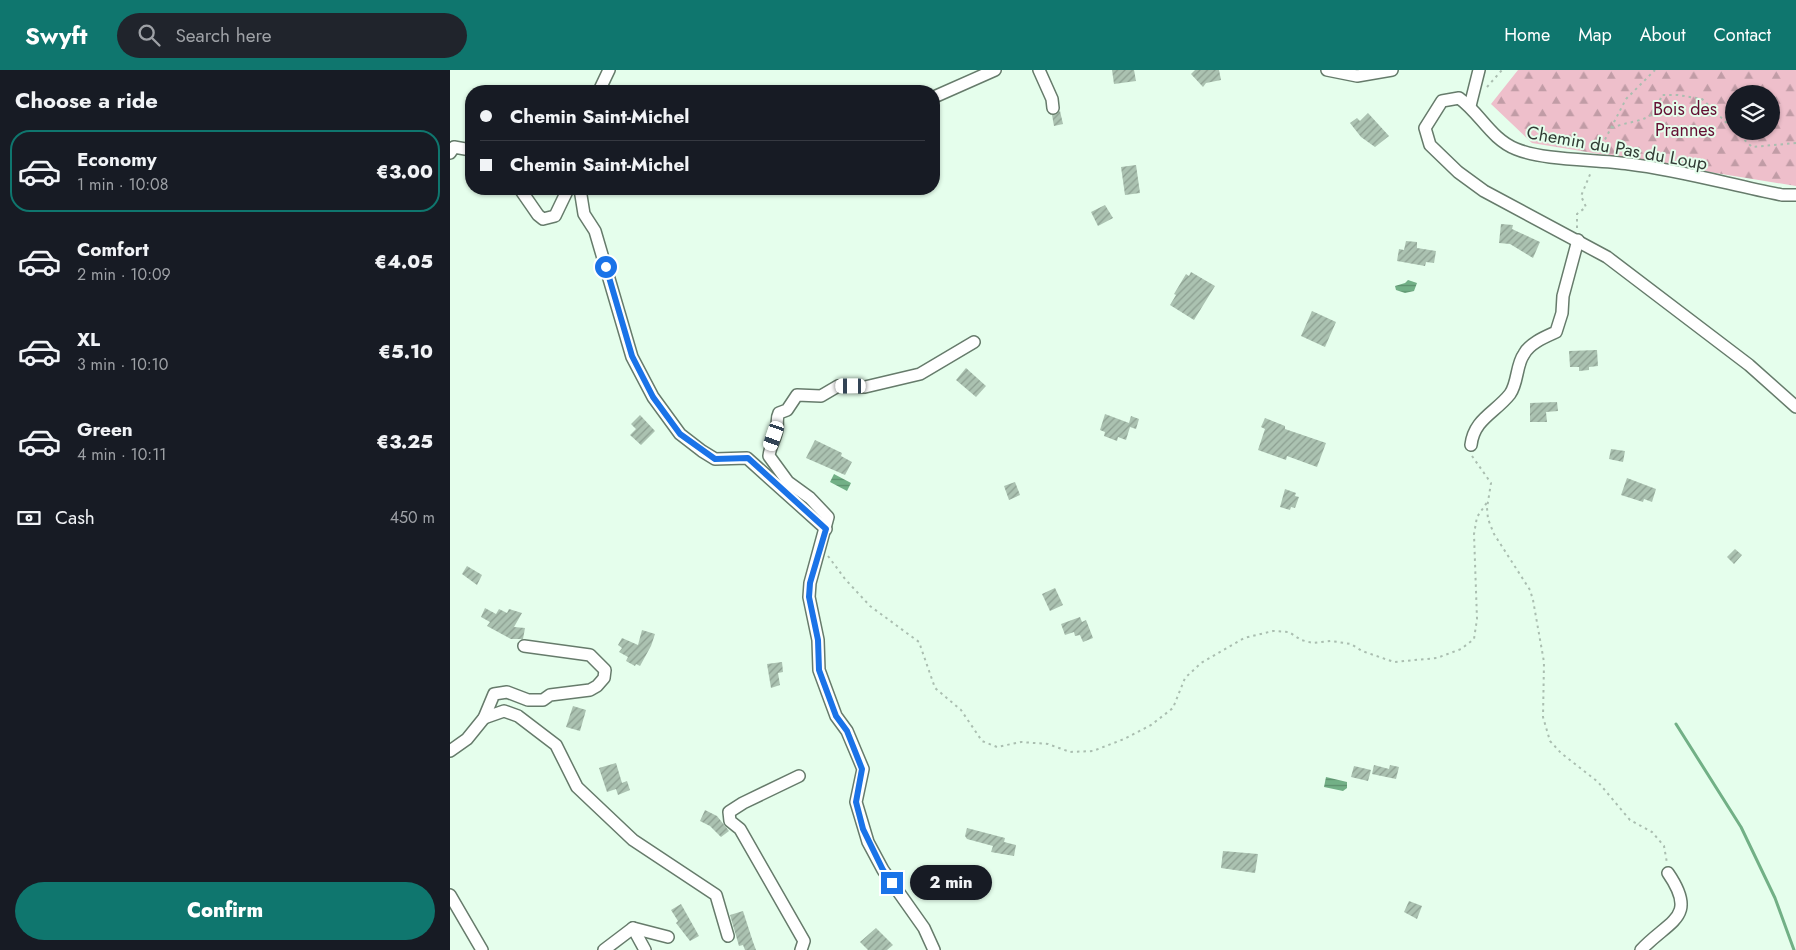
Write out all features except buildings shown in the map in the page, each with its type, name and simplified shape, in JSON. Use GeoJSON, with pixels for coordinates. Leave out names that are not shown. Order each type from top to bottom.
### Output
{"type":"FeatureCollection","features":[{"type":"Feature","properties":{"kind":"street"},"geometry":{"type":"LineString","coordinates":[[602,85],[609,70]]}},
{"type":"Feature","properties":{"kind":"street"},"geometry":{"type":"LineString","coordinates":[[940,93],[995,70]]}},
{"type":"Feature","properties":{"kind":"street"},"geometry":{"type":"LineString","coordinates":[[1039,70],[1052,99],[1053,108]]}},
{"type":"Feature","properties":{"kind":"street"},"geometry":{"type":"LineString","coordinates":[[1327,70],[1357,76],[1392,70]]}},
{"type":"Feature","properties":{"kind":"street"},"geometry":{"type":"LineString","coordinates":[[1479,70],[1470,106],[1459,98],[1442,101],[1425,128],[1430,145],[1458,172],[1484,191],[1608,257],[1749,366],[1796,407]]}},
{"type":"Feature","properties":{"kind":"street","name":"Chemin du Pas du Loup"},"geometry":{"type":"LineString","coordinates":[[1470,106],[1498,138],[1516,149],[1560,158],[1595,160],[1668,171],[1782,195],[1796,195]]}},
{"type":"Feature","properties":{"kind":"street"},"geometry":{"type":"LineString","coordinates":[[450,153],[454,147],[465,149]]}},
{"type":"Feature","properties":{"kind":"street"},"geometry":{"type":"LineString","coordinates":[[524,195],[538,215],[544,219],[555,216],[565,195]]}},
{"type":"Feature","properties":{"kind":"street"},"geometry":{"type":"LineString","coordinates":[[581,195],[584,214],[595,231],[632,356],[653,397],[680,434],[715,459],[748,458],[826,529]]}},
{"type":"Feature","properties":{"kind":"street"},"geometry":{"type":"LineString","coordinates":[[1471,445],[1472,433],[1478,425],[1511,393],[1523,354],[1537,342],[1556,332],[1562,313],[1563,296],[1578,240]]}},
{"type":"Feature","properties":{"kind":"street"},"geometry":{"type":"LineString","coordinates":[[934,950],[911,908],[883,870],[866,835],[856,802],[862,769],[847,731],[836,716],[819,670],[818,640],[809,597],[810,583],[828,517],[810,498],[788,482],[769,456],[777,430],[776,418],[779,413],[787,410],[797,395],[820,396],[838,386],[865,387],[920,374],[974,342]]}},
{"type":"Feature","properties":{"kind":"street"},"geometry":{"type":"LineString","coordinates":[[450,751],[468,739],[484,718],[491,699],[499,692],[507,692],[528,700],[543,700],[550,695],[590,690],[597,686],[604,678],[605,670],[590,655],[524,646]]}},
{"type":"Feature","properties":{"kind":"street"},"geometry":{"type":"LineString","coordinates":[[484,718],[504,711],[518,716],[556,745],[577,786],[633,840],[716,895],[728,936]]}},
{"type":"Feature","properties":{"kind":"street"},"geometry":{"type":"LineString","coordinates":[[799,776],[743,803],[729,812],[730,821],[740,829],[804,941],[801,950]]}},
{"type":"Feature","properties":{"kind":"street"},"geometry":{"type":"LineString","coordinates":[[1641,950],[1681,913],[1683,902],[1677,886],[1668,873]]}},
{"type":"Feature","properties":{"kind":"street"},"geometry":{"type":"LineString","coordinates":[[450,895],[482,950]]}},
{"type":"Feature","properties":{"kind":"street"},"geometry":{"type":"LineString","coordinates":[[634,928],[668,937]]}},
{"type":"Feature","properties":{"kind":"street"},"geometry":{"type":"LineString","coordinates":[[604,950],[634,928]]}},
{"type":"Feature","properties":{"kind":"street"},"geometry":{"type":"LineString","coordinates":[[634,928],[645,950]]}},
{"type":"Feature","properties":{"kind":"path"},"geometry":{"type":"LineString","coordinates":[[1578,240],[1577,214],[1586,207],[1581,196],[1595,160],[1626,99],[1655,70]]}},
{"type":"Feature","properties":{"kind":"path"},"geometry":{"type":"LineString","coordinates":[[1610,129],[1624,122],[1643,120],[1653,113],[1662,95],[1678,94],[1702,99],[1725,122]]}},
{"type":"Feature","properties":{"kind":"path"},"geometry":{"type":"LineString","coordinates":[[1745,140],[1752,146],[1796,143]]}},
{"type":"Feature","properties":{"kind":"path"},"geometry":{"type":"LineString","coordinates":[[1471,445],[1474,460],[1491,483],[1488,519],[1494,534],[1530,590],[1534,600],[1544,662],[1542,717],[1547,734],[1561,753],[1598,782],[1625,816],[1637,824],[1645,826],[1664,846],[1668,873]]}},
{"type":"Feature","properties":{"kind":"path"},"geometry":{"type":"LineString","coordinates":[[822,542],[829,557],[845,579],[870,606],[919,642],[935,688],[962,710],[982,742],[997,748],[1021,742],[1048,744],[1070,752],[1093,751],[1151,725],[1173,708],[1185,678],[1201,663],[1244,638],[1273,630],[1289,632],[1301,640],[1314,643],[1331,641],[1352,644],[1362,651],[1394,662],[1437,658],[1461,649],[1474,639],[1477,619],[1474,534],[1477,517],[1488,501]]}},
{"type":"Feature","properties":{"kind":"green space","name":"Bois des Prannes"},"geometry":{"type":"Polygon","coordinates":[[[1518,70],[1796,70],[1796,186],[1532,143],[1491,104],[1518,70]]]}},
{"type":"Feature","properties":{"kind":"shaded area"},"geometry":{"type":"Polygon","coordinates":[[[1408,280],[1417,283],[1414,291],[1405,293],[1396,290],[1395,286],[1408,280]]]}},
{"type":"Feature","properties":{"kind":"shaded area"},"geometry":{"type":"Polygon","coordinates":[[[834,474],[851,483],[847,491],[830,482],[834,474]]]}},
{"type":"Feature","properties":{"kind":"shaded area"},"geometry":{"type":"Polygon","coordinates":[[[1326,777],[1347,782],[1347,788],[1343,791],[1324,787],[1326,777]]]}},
{"type":"Feature","properties":{"kind":"shaded area"},"geometry":{"type":"Polygon","coordinates":[[[968,881],[987,884],[985,894],[967,889],[968,881]]]}},
{"type":"Feature","properties":{"kind":"waterway"},"geometry":{"type":"LineString","coordinates":[[1676,724],[1741,827],[1775,898],[1794,950]]}},
{"type":"Feature","properties":{"kind":"route"},"geometry":{"type":"LineString","coordinates":[[606,267],[632,356],[653,397],[680,434],[715,459],[732,460],[748,458],[826,529],[810,583],[809,597],[818,640],[819,670],[836,716],[847,731],[858,754],[862,769],[856,802],[863,829],[883,870],[892,883]]}}]}
